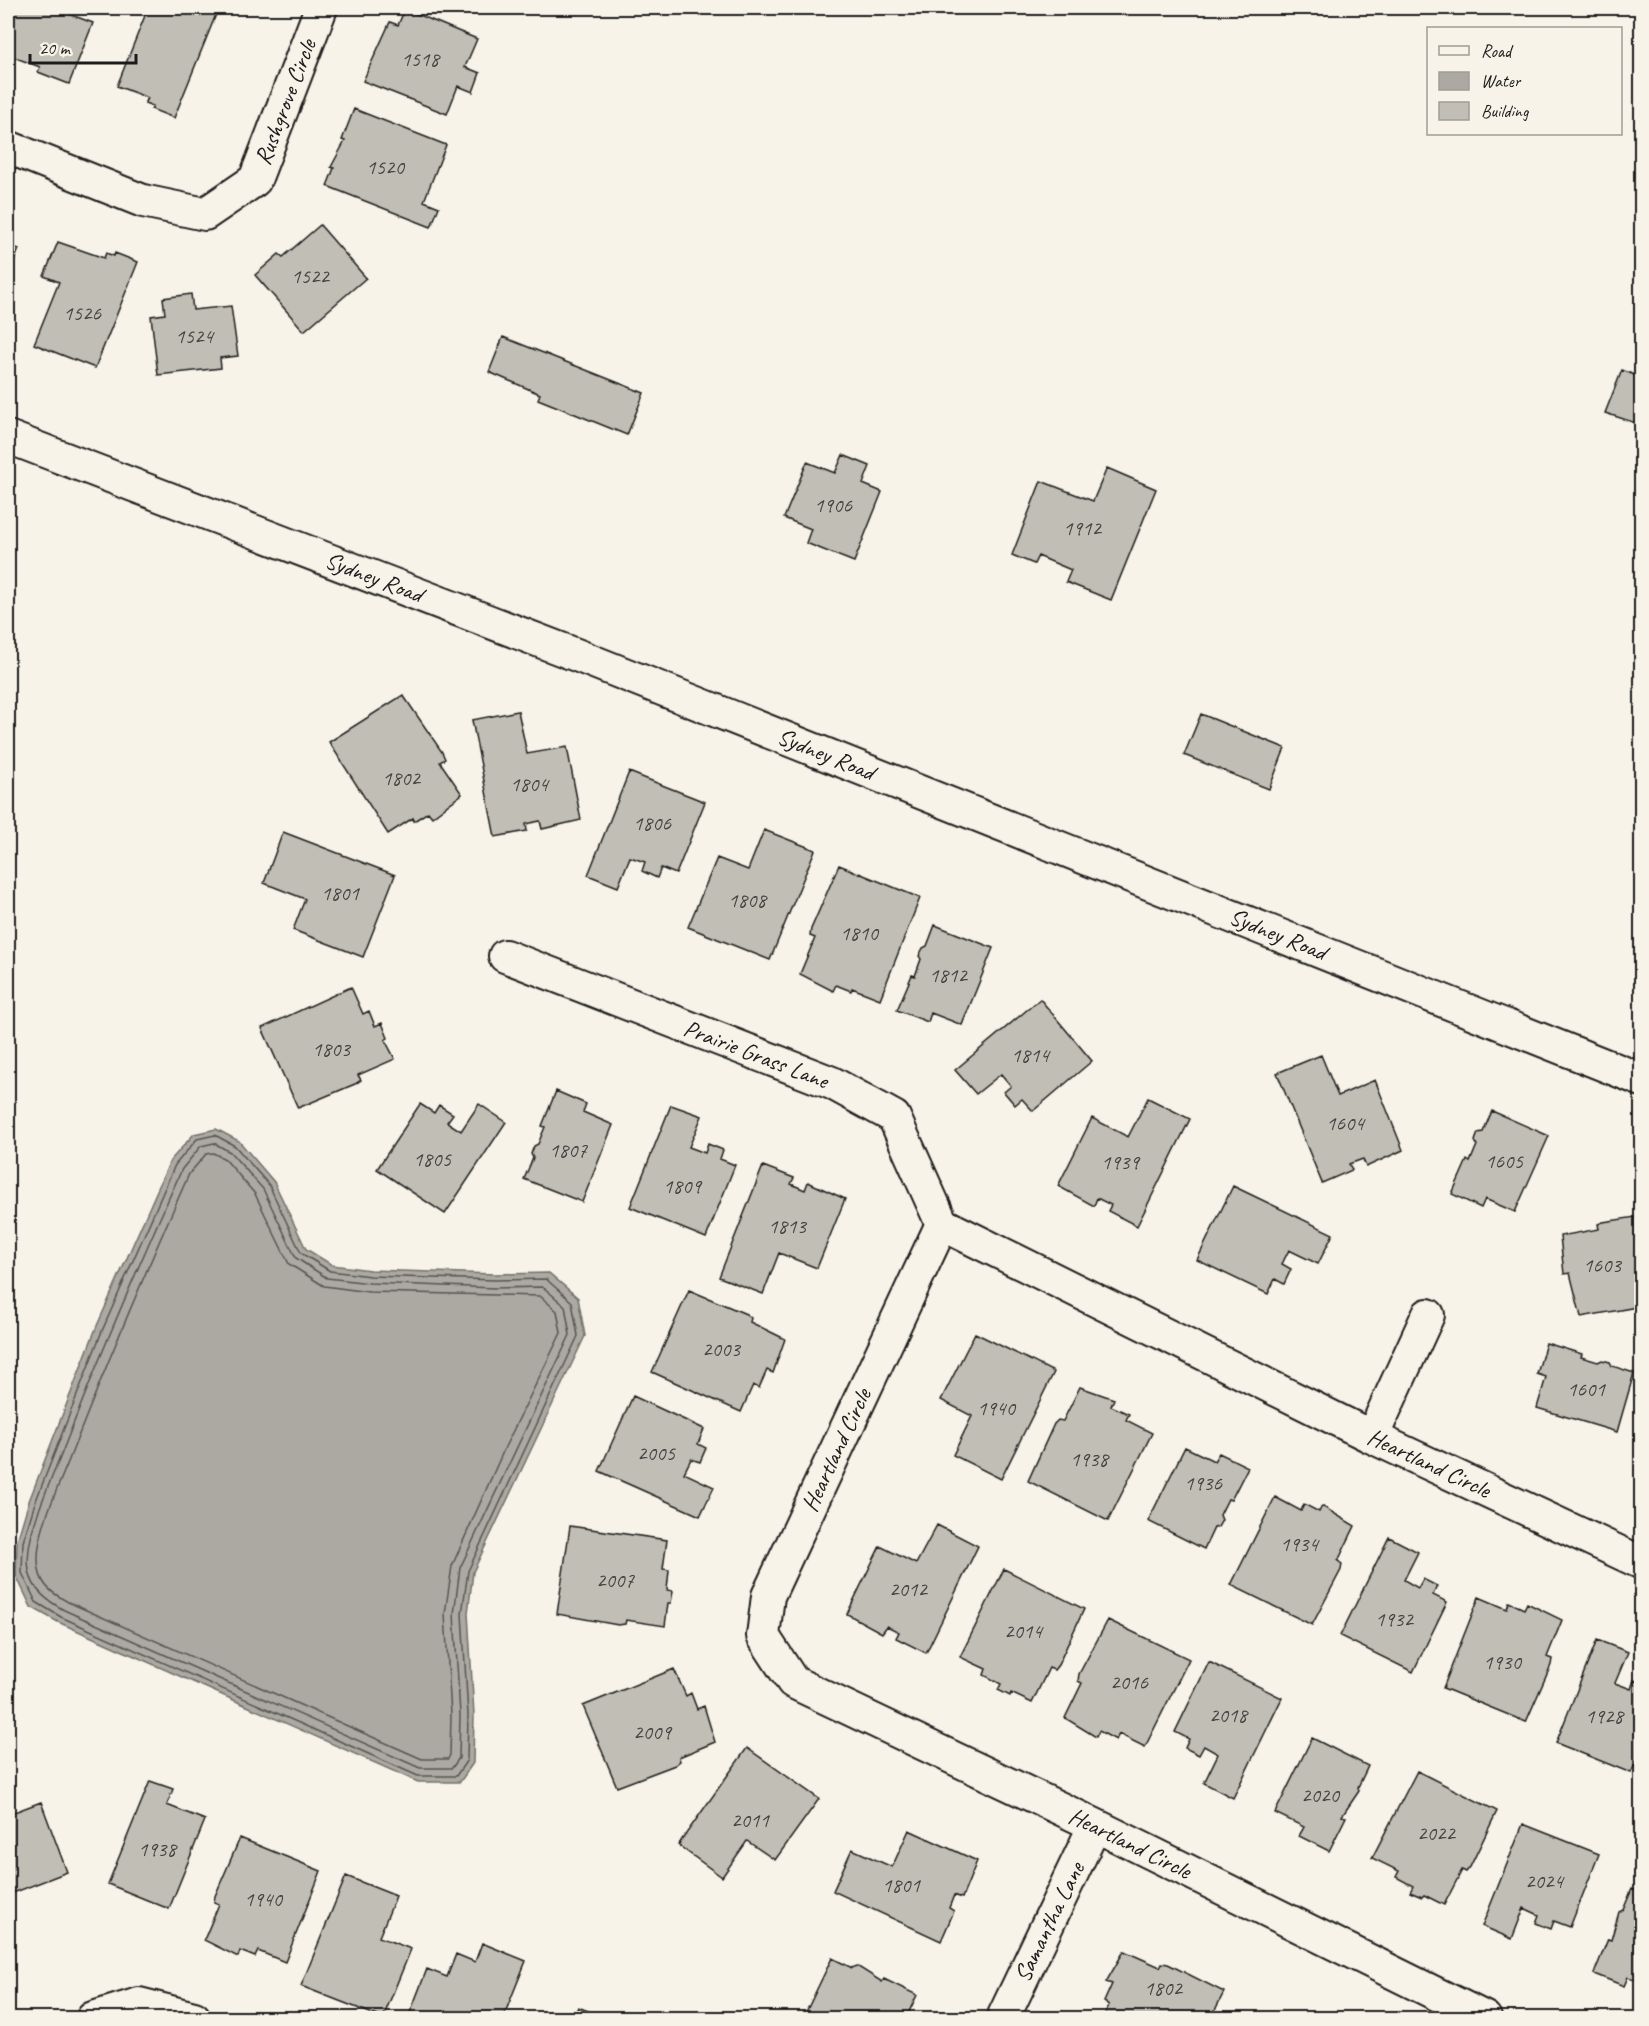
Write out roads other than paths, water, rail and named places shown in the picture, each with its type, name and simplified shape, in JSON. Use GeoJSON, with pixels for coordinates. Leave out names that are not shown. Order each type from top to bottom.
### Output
{"type":"FeatureCollection","features":[{"type":"Feature","properties":{"kind":"street","name":"Rushgrove Circle"},"geometry":{"type":"LineString","coordinates":[[8,147],[143,201],[205,214],[255,180],[321,8]]}},
{"type":"Feature","properties":{"kind":"street","name":"Sydney Road"},"geometry":{"type":"LineString","coordinates":[[8,437],[591,660],[1641,1080]]}},
{"type":"Feature","properties":{"kind":"street","name":"Prairie Grass Lane"},"geometry":{"type":"LineString","coordinates":[[505,956],[832,1083],[894,1117],[942,1224]]}},
{"type":"Feature","properties":{"kind":"street","name":"Heartland Circle"},"geometry":{"type":"LineString","coordinates":[[1485,2019],[1095,1825],[793,1682],[763,1636],[768,1596],[942,1224],[1372,1437],[1641,1563]]}},
{"type":"Feature","properties":{"kind":"street"},"geometry":{"type":"LineString","coordinates":[[1372,1437],[1428,1315]]}},
{"type":"Feature","properties":{"kind":"street","name":"Samantha Lane"},"geometry":{"type":"LineString","coordinates":[[1003,2019],[1095,1825]]}},
{"type":"Feature","properties":{"kind":"street"},"geometry":{"type":"LineString","coordinates":[[93,2019],[139,2004],[194,2019]]}},
{"type":"Feature","properties":{"kind":"water"},"geometry":{"type":"Polygon","coordinates":[[[216,1129],[239,1141],[274,1182],[306,1249],[332,1265],[370,1270],[495,1274],[549,1273],[578,1298],[585,1336],[473,1572],[468,1613],[474,1715],[473,1763],[460,1782],[418,1782],[58,1622],[31,1607],[16,1575],[17,1541],[29,1501],[96,1328],[170,1161],[194,1134],[216,1129]]]}}]}
